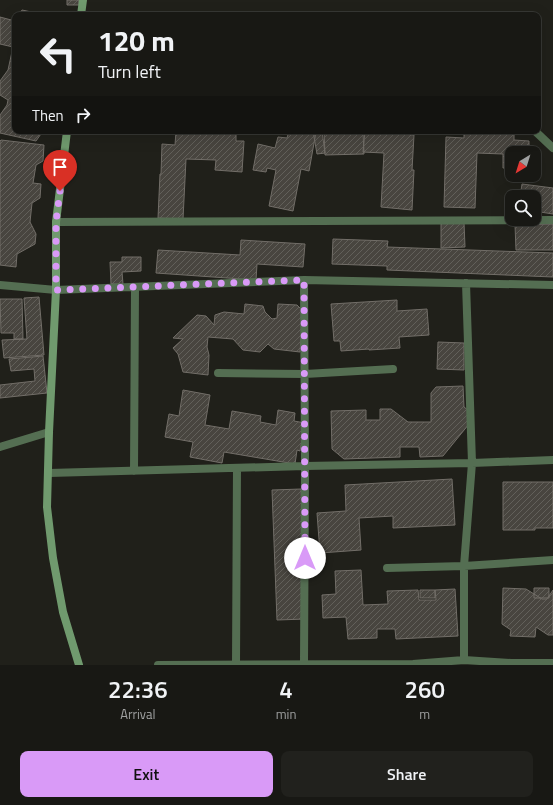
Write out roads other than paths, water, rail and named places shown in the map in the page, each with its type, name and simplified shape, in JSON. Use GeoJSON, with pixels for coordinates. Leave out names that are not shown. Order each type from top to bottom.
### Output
{"type":"FeatureCollection","features":[{"type":"Feature","properties":{"kind":"main road"},"geometry":{"type":"LineString","coordinates":[[81,12],[83,0]]}},
{"type":"Feature","properties":{"kind":"main road"},"geometry":{"type":"LineString","coordinates":[[67,134],[56,222],[56,290],[49,432],[48,507],[53,558],[63,612],[79,665]]}},
{"type":"Feature","properties":{"kind":"street"},"geometry":{"type":"LineString","coordinates":[[538,134],[553,148]]}},
{"type":"Feature","properties":{"kind":"street"},"geometry":{"type":"LineString","coordinates":[[56,222],[553,220]]}},
{"type":"Feature","properties":{"kind":"street"},"geometry":{"type":"LineString","coordinates":[[0,285],[56,290],[304,280],[553,285]]}},
{"type":"Feature","properties":{"kind":"street"},"geometry":{"type":"LineString","coordinates":[[304,280],[304,664]]}},
{"type":"Feature","properties":{"kind":"street"},"geometry":{"type":"LineString","coordinates":[[464,660],[464,566],[472,463],[466,283]]}},
{"type":"Feature","properties":{"kind":"street"},"geometry":{"type":"LineString","coordinates":[[134,471],[135,287]]}},
{"type":"Feature","properties":{"kind":"street"},"geometry":{"type":"LineString","coordinates":[[218,373],[305,374],[393,369]]}},
{"type":"Feature","properties":{"kind":"street"},"geometry":{"type":"LineString","coordinates":[[0,447],[49,432]]}},
{"type":"Feature","properties":{"kind":"street"},"geometry":{"type":"LineString","coordinates":[[48,474],[553,460]]}},
{"type":"Feature","properties":{"kind":"street"},"geometry":{"type":"LineString","coordinates":[[236,664],[237,468]]}},
{"type":"Feature","properties":{"kind":"street"},"geometry":{"type":"LineString","coordinates":[[387,568],[464,566],[553,560]]}},
{"type":"Feature","properties":{"kind":"street"},"geometry":{"type":"LineString","coordinates":[[158,665],[414,664],[464,660],[511,663],[553,663]]}}]}
